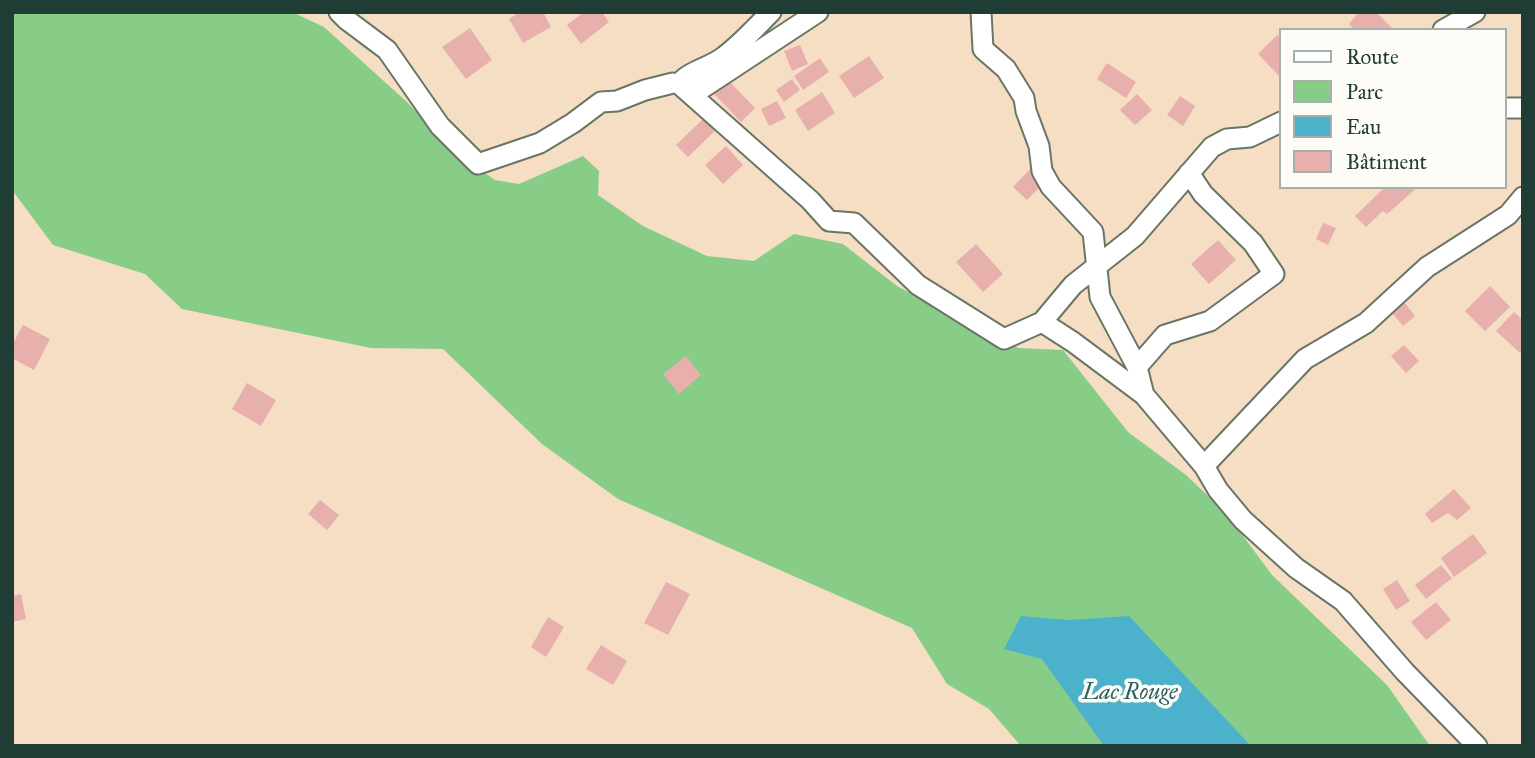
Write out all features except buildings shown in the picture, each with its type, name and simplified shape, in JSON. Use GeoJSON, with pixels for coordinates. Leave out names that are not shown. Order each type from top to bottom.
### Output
{"type":"FeatureCollection","features":[{"type":"Feature","properties":{"kind":"street"},"geometry":{"type":"LineString","coordinates":[[340,12],[346,20],[387,51],[440,125],[478,164],[540,143],[601,102],[617,101],[673,83],[685,90],[810,200],[829,221],[854,223],[918,285],[1004,340],[1042,322],[1073,285],[1135,236],[1212,147],[1227,139],[1251,137],[1280,122]]}},
{"type":"Feature","properties":{"kind":"street"},"geometry":{"type":"LineString","coordinates":[[685,90],[681,80],[722,58],[771,12]]}},
{"type":"Feature","properties":{"kind":"street"},"geometry":{"type":"LineString","coordinates":[[685,90],[818,12]]}},
{"type":"Feature","properties":{"kind":"street"},"geometry":{"type":"LineString","coordinates":[[981,12],[984,49],[1006,69],[1024,98],[1039,146],[1042,170],[1051,187],[1093,232],[1100,297],[1137,367],[1144,395]]}},
{"type":"Feature","properties":{"kind":"street"},"geometry":{"type":"LineString","coordinates":[[1447,28],[1475,12]]}},
{"type":"Feature","properties":{"kind":"street"},"geometry":{"type":"LineString","coordinates":[[1137,367],[1165,335],[1210,321],[1274,274],[1253,243],[1203,194],[1189,173]]}},
{"type":"Feature","properties":{"kind":"street"},"geometry":{"type":"LineString","coordinates":[[1204,466],[1305,359],[1366,323],[1427,267],[1508,215],[1523,197]]}},
{"type":"Feature","properties":{"kind":"street"},"geometry":{"type":"LineString","coordinates":[[1042,322],[1144,395],[1204,466],[1218,490],[1243,520],[1296,568],[1343,601],[1405,672],[1477,746]]}},
{"type":"Feature","properties":{"kind":"green space"},"geometry":{"type":"Polygon","coordinates":[[[12,12],[292,12],[324,27],[407,102],[456,153],[495,180],[519,184],[583,156],[599,171],[598,195],[643,226],[707,256],[754,261],[794,234],[843,244],[897,286],[980,331],[1019,348],[1063,350],[1128,432],[1186,475],[1226,513],[1272,575],[1387,685],[1430,746],[1021,746],[989,709],[947,684],[912,628],[618,499],[542,444],[443,349],[371,348],[182,309],[145,274],[53,245],[12,190],[12,12]]]}},
{"type":"Feature","properties":{"kind":"water","name":"Lac Rouge"},"geometry":{"type":"Polygon","coordinates":[[[1021,616],[1069,620],[1129,616],[1251,746],[1104,746],[1042,659],[1004,649],[1021,616]]]}}]}
